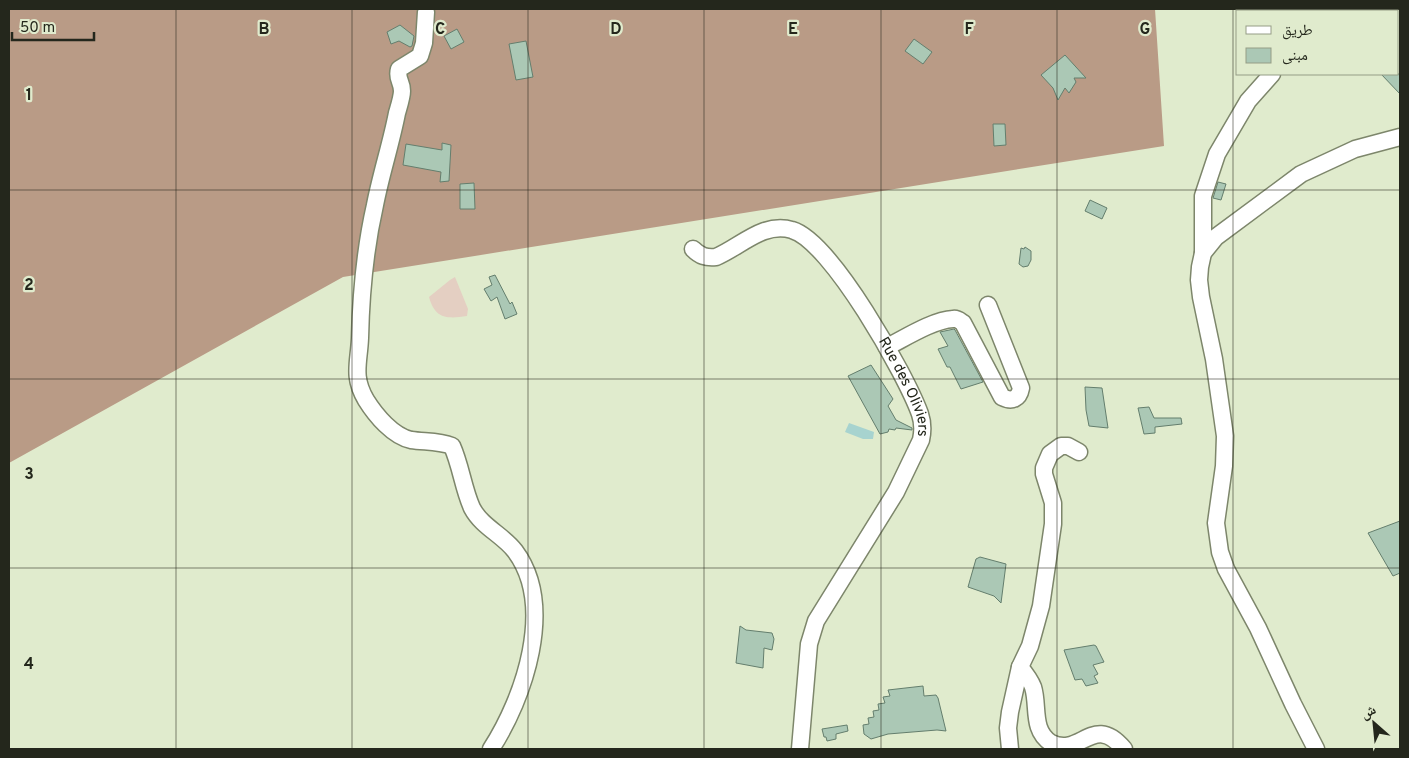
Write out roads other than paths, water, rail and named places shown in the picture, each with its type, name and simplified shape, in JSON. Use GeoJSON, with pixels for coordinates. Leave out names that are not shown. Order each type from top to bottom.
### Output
{"type":"FeatureCollection","features":[{"type":"Feature","properties":{"kind":"street"},"geometry":{"type":"LineString","coordinates":[[426,12],[424,43],[420,56],[399,69],[397,76],[402,90],[391,145],[375,204],[367,243],[361,292],[359,350],[356,368],[359,386],[367,401],[396,434],[409,439],[444,443],[452,446],[459,460],[467,495],[473,509],[489,528],[515,551],[527,573],[533,592],[534,610],[531,647],[521,686],[509,720],[491,749]]}},
{"type":"Feature","properties":{"kind":"street"},"geometry":{"type":"LineString","coordinates":[[1271,75],[1248,101],[1217,154],[1203,196],[1203,253],[1199,280],[1214,359],[1225,436],[1224,466],[1216,524],[1220,552],[1226,569],[1258,628],[1316,749]]}},
{"type":"Feature","properties":{"kind":"street"},"geometry":{"type":"LineString","coordinates":[[1203,253],[1216,237],[1300,174],[1355,149],[1400,137]]}},
{"type":"Feature","properties":{"kind":"street","name":"Rue des Oliviers"},"geometry":{"type":"LineString","coordinates":[[693,249],[699,255],[708,258],[716,257],[766,230],[778,228],[791,229],[803,234],[821,250],[835,267],[887,347],[920,415],[923,431],[921,440],[896,492],[816,621],[809,644],[800,749]]}},
{"type":"Feature","properties":{"kind":"street"},"geometry":{"type":"LineString","coordinates":[[887,347],[929,326],[953,318],[958,320],[963,324],[1002,397],[1008,400],[1015,399],[1020,394],[1021,388],[988,305]]}},
{"type":"Feature","properties":{"kind":"street"},"geometry":{"type":"LineString","coordinates":[[1010,749],[1008,728],[1010,712],[1020,667],[1030,646],[1041,606],[1053,524],[1053,503],[1044,468],[1050,454],[1061,446],[1068,446],[1079,452]]}},
{"type":"Feature","properties":{"kind":"street"},"geometry":{"type":"LineString","coordinates":[[1020,667],[1028,676],[1033,687],[1036,714],[1043,736],[1056,745],[1071,748],[1096,735],[1108,737],[1124,749]]}},
{"type":"Feature","properties":{"kind":"water"},"geometry":{"type":"Polygon","coordinates":[[[849,423],[874,432],[873,439],[863,439],[845,432],[849,423]]]}}]}
